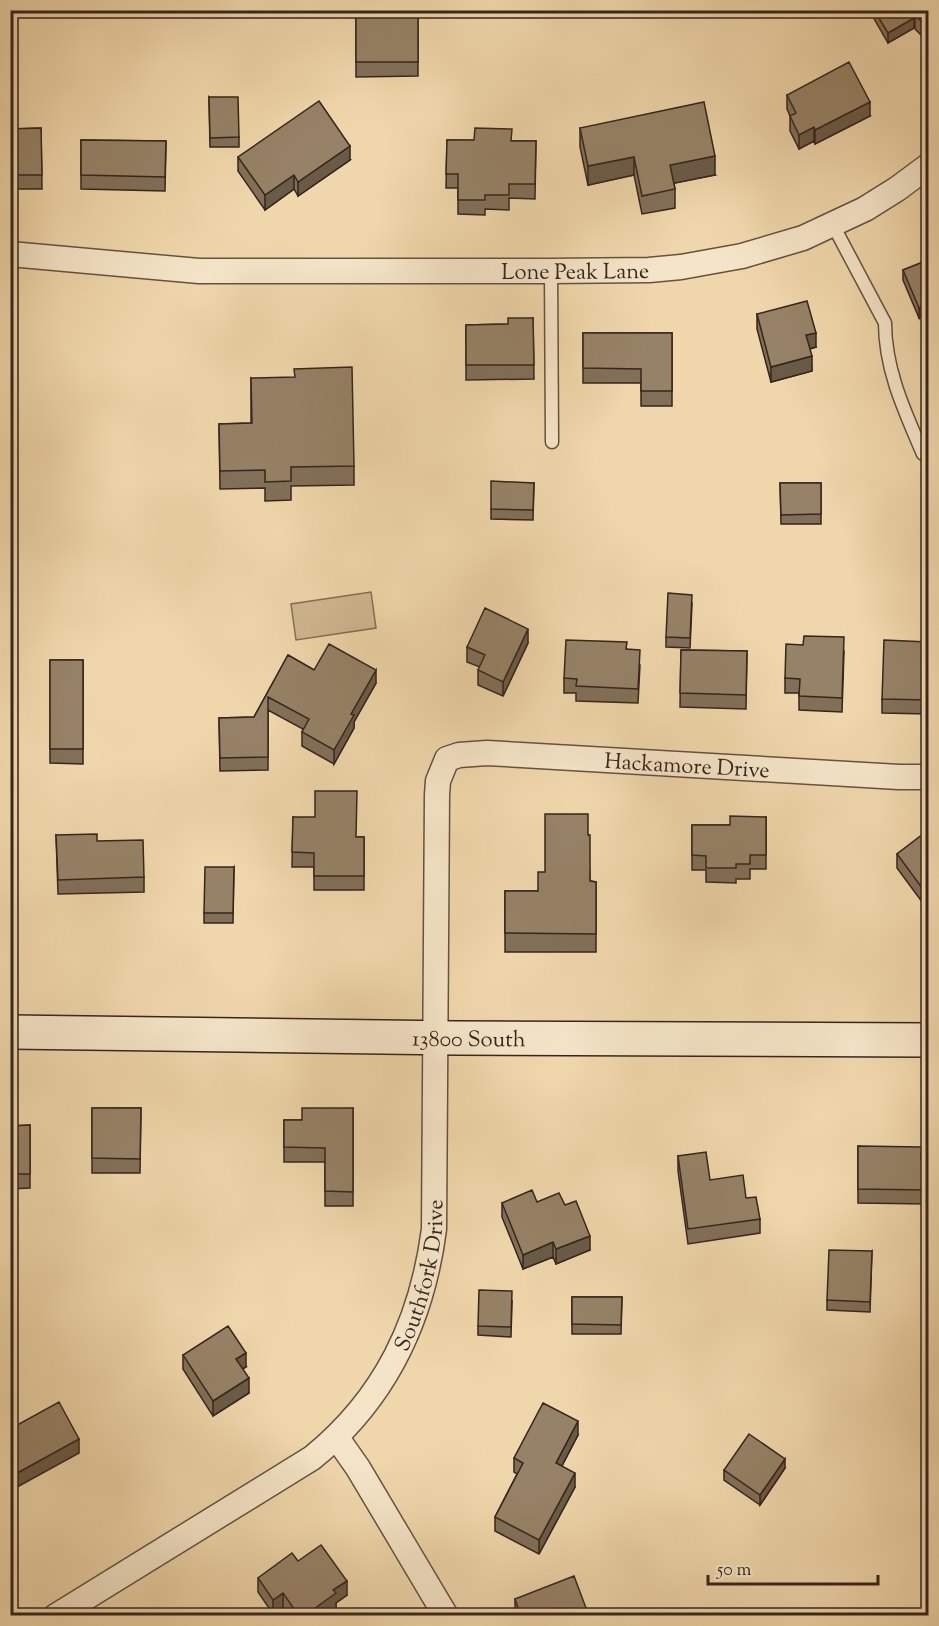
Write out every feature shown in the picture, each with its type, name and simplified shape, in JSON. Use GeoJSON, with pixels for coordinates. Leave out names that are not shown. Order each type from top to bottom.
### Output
{"type":"FeatureCollection","features":[{"type":"Feature","properties":{"kind":"main road","name":"13800 South"},"geometry":{"type":"LineString","coordinates":[[10,1032],[928,1040]]}},
{"type":"Feature","properties":{"kind":"street","name":"Lone Peak Lane"},"geometry":{"type":"LineString","coordinates":[[10,254],[199,271],[649,270],[712,262],[772,248],[833,225],[889,194],[928,166]]}},
{"type":"Feature","properties":{"kind":"street","name":"Hackamore Drive"},"geometry":{"type":"LineString","coordinates":[[447,759],[459,755],[487,753],[928,777]]}},
{"type":"Feature","properties":{"kind":"street","name":"Southfork Drive"},"geometry":{"type":"LineString","coordinates":[[56,1616],[285,1476],[337,1438],[360,1411],[392,1364],[405,1338],[424,1285],[430,1258],[436,1201],[437,795],[440,776],[447,759]]}},
{"type":"Feature","properties":{"kind":"street"},"geometry":{"type":"LineString","coordinates":[[337,1438],[358,1468],[446,1616]]}},
{"type":"Feature","properties":{"kind":"lane"},"geometry":{"type":"LineString","coordinates":[[833,225],[885,323],[885,335],[896,388],[923,454]]}},
{"type":"Feature","properties":{"kind":"lane"},"geometry":{"type":"LineString","coordinates":[[551,271],[552,442]]}},
{"type":"Feature","properties":{"kind":"shaded area"},"geometry":{"type":"Polygon","coordinates":[[[371,592],[376,628],[296,640],[291,604],[371,592]]]}},
{"type":"Feature","properties":{"kind":"building"},"geometry":{"type":"Polygon","coordinates":[[[418,10],[418,62],[356,62],[356,11],[418,10]]]}},
{"type":"Feature","properties":{"kind":"building"},"geometry":{"type":"Polygon","coordinates":[[[874,10],[910,10],[914,18],[888,33],[874,10]]]}},
{"type":"Feature","properties":{"kind":"building"},"geometry":{"type":"Polygon","coordinates":[[[919,10],[928,10],[928,28],[915,15],[919,10]]]}},
{"type":"Feature","properties":{"kind":"building"},"geometry":{"type":"Polygon","coordinates":[[[849,62],[870,102],[815,130],[814,127],[799,135],[790,116],[796,113],[787,95],[849,62]]]}},
{"type":"Feature","properties":{"kind":"building"},"geometry":{"type":"Polygon","coordinates":[[[209,97],[238,97],[239,137],[210,138],[209,97]]]}},
{"type":"Feature","properties":{"kind":"building"},"geometry":{"type":"Polygon","coordinates":[[[319,101],[350,146],[298,182],[294,175],[265,195],[238,157],[319,101]]]}},
{"type":"Feature","properties":{"kind":"building"},"geometry":{"type":"Polygon","coordinates":[[[704,102],[715,156],[670,165],[675,189],[642,196],[634,157],[588,166],[580,128],[704,102]]]}},
{"type":"Feature","properties":{"kind":"building"},"geometry":{"type":"Polygon","coordinates":[[[41,128],[42,175],[11,175],[10,129],[41,128]]]}},
{"type":"Feature","properties":{"kind":"building"},"geometry":{"type":"Polygon","coordinates":[[[475,128],[512,129],[511,141],[536,141],[535,184],[509,184],[509,195],[485,195],[485,200],[458,200],[458,174],[446,174],[447,140],[474,140],[475,128]]]}},
{"type":"Feature","properties":{"kind":"building"},"geometry":{"type":"Polygon","coordinates":[[[81,140],[166,141],[165,177],[81,175],[81,140]]]}},
{"type":"Feature","properties":{"kind":"building"},"geometry":{"type":"Polygon","coordinates":[[[928,260],[928,304],[919,308],[903,270],[928,260]]]}},
{"type":"Feature","properties":{"kind":"building"},"geometry":{"type":"Polygon","coordinates":[[[807,301],[816,333],[806,335],[812,356],[771,367],[757,314],[807,301]]]}},
{"type":"Feature","properties":{"kind":"building"},"geometry":{"type":"Polygon","coordinates":[[[508,318],[533,318],[534,365],[466,365],[466,325],[508,324],[508,318]]]}},
{"type":"Feature","properties":{"kind":"building"},"geometry":{"type":"Polygon","coordinates":[[[583,333],[672,333],[672,391],[641,391],[641,369],[583,368],[583,333]]]}},
{"type":"Feature","properties":{"kind":"building"},"geometry":{"type":"Polygon","coordinates":[[[352,367],[354,466],[291,467],[291,481],[265,482],[265,470],[220,471],[219,424],[252,423],[251,378],[295,377],[294,369],[352,367]]]}},
{"type":"Feature","properties":{"kind":"building"},"geometry":{"type":"Polygon","coordinates":[[[491,481],[534,483],[533,510],[491,509],[491,481]]]}},
{"type":"Feature","properties":{"kind":"building"},"geometry":{"type":"Polygon","coordinates":[[[780,483],[821,483],[821,514],[781,515],[780,483]]]}},
{"type":"Feature","properties":{"kind":"building"},"geometry":{"type":"Polygon","coordinates":[[[668,593],[692,595],[690,638],[666,637],[668,593]]]}},
{"type":"Feature","properties":{"kind":"building"},"geometry":{"type":"Polygon","coordinates":[[[485,608],[528,629],[503,682],[478,670],[485,655],[467,647],[485,608]]]}},
{"type":"Feature","properties":{"kind":"building"},"geometry":{"type":"Polygon","coordinates":[[[804,636],[844,637],[842,698],[799,696],[800,679],[785,678],[786,644],[803,645],[804,636]]]}},
{"type":"Feature","properties":{"kind":"building"},"geometry":{"type":"Polygon","coordinates":[[[566,640],[627,642],[626,649],[640,650],[638,689],[576,686],[577,679],[564,678],[566,640]]]}},
{"type":"Feature","properties":{"kind":"building"},"geometry":{"type":"Polygon","coordinates":[[[884,640],[928,642],[928,700],[882,699],[884,640]]]}},
{"type":"Feature","properties":{"kind":"building"},"geometry":{"type":"Polygon","coordinates":[[[329,644],[376,670],[334,750],[302,732],[309,719],[268,697],[268,757],[220,758],[219,718],[254,717],[288,655],[314,670],[329,644]]]}},
{"type":"Feature","properties":{"kind":"building"},"geometry":{"type":"Polygon","coordinates":[[[681,650],[747,651],[746,695],[680,693],[681,650]]]}},
{"type":"Feature","properties":{"kind":"building"},"geometry":{"type":"Polygon","coordinates":[[[50,660],[83,660],[83,749],[50,749],[50,660]]]}},
{"type":"Feature","properties":{"kind":"building"},"geometry":{"type":"Polygon","coordinates":[[[315,791],[357,791],[356,837],[364,837],[364,876],[314,876],[314,853],[292,852],[293,817],[315,817],[315,791]]]}},
{"type":"Feature","properties":{"kind":"building"},"geometry":{"type":"Polygon","coordinates":[[[545,814],[588,814],[590,881],[596,882],[596,934],[505,933],[505,891],[538,891],[538,872],[545,872],[545,814]]]}},
{"type":"Feature","properties":{"kind":"building"},"geometry":{"type":"Polygon","coordinates":[[[730,816],[766,817],[766,855],[750,855],[750,864],[736,864],[736,868],[706,868],[706,856],[692,855],[692,825],[730,825],[730,816]]]}},
{"type":"Feature","properties":{"kind":"building"},"geometry":{"type":"Polygon","coordinates":[[[927,831],[928,833],[928,896],[897,854],[927,831]]]}},
{"type":"Feature","properties":{"kind":"building"},"geometry":{"type":"Polygon","coordinates":[[[97,834],[97,841],[143,840],[144,877],[58,880],[56,835],[97,834]]]}},
{"type":"Feature","properties":{"kind":"building"},"geometry":{"type":"Polygon","coordinates":[[[205,867],[234,867],[233,913],[204,913],[205,867]]]}},
{"type":"Feature","properties":{"kind":"building"},"geometry":{"type":"Polygon","coordinates":[[[10,911],[16,911],[17,944],[10,944],[10,911]]]}},
{"type":"Feature","properties":{"kind":"building"},"geometry":{"type":"Polygon","coordinates":[[[92,1108],[141,1108],[140,1159],[92,1158],[92,1108]]]}},
{"type":"Feature","properties":{"kind":"building"},"geometry":{"type":"Polygon","coordinates":[[[302,1108],[353,1108],[353,1192],[325,1191],[325,1148],[284,1147],[284,1120],[302,1120],[302,1108]]]}},
{"type":"Feature","properties":{"kind":"building"},"geometry":{"type":"Polygon","coordinates":[[[30,1125],[30,1174],[10,1174],[10,1126],[30,1125]]]}},
{"type":"Feature","properties":{"kind":"building"},"geometry":{"type":"Polygon","coordinates":[[[858,1146],[922,1147],[921,1159],[928,1159],[928,1190],[858,1189],[858,1146]]]}},
{"type":"Feature","properties":{"kind":"building"},"geometry":{"type":"Polygon","coordinates":[[[706,1152],[710,1180],[743,1175],[746,1198],[756,1197],[760,1219],[688,1229],[678,1156],[706,1152]]]}},
{"type":"Feature","properties":{"kind":"building"},"geometry":{"type":"Polygon","coordinates":[[[532,1190],[537,1202],[559,1193],[565,1205],[576,1201],[590,1236],[556,1249],[553,1242],[523,1255],[502,1203],[532,1190]]]}},
{"type":"Feature","properties":{"kind":"building"},"geometry":{"type":"Polygon","coordinates":[[[829,1250],[872,1251],[870,1302],[827,1300],[829,1250]]]}},
{"type":"Feature","properties":{"kind":"building"},"geometry":{"type":"Polygon","coordinates":[[[479,1290],[512,1291],[511,1327],[478,1326],[479,1290]]]}},
{"type":"Feature","properties":{"kind":"building"},"geometry":{"type":"Polygon","coordinates":[[[572,1297],[622,1297],[621,1325],[572,1324],[572,1297]]]}},
{"type":"Feature","properties":{"kind":"building"},"geometry":{"type":"Polygon","coordinates":[[[228,1326],[246,1353],[236,1359],[249,1378],[213,1401],[183,1355],[228,1326]]]}},
{"type":"Feature","properties":{"kind":"building"},"geometry":{"type":"Polygon","coordinates":[[[59,1402],[79,1439],[10,1477],[10,1429],[59,1402]]]}},
{"type":"Feature","properties":{"kind":"building"},"geometry":{"type":"Polygon","coordinates":[[[543,1403],[578,1421],[556,1463],[575,1473],[539,1540],[495,1517],[523,1463],[514,1458],[543,1403]]]}},
{"type":"Feature","properties":{"kind":"building"},"geometry":{"type":"Polygon","coordinates":[[[749,1434],[785,1459],[760,1495],[724,1470],[749,1434]]]}},
{"type":"Feature","properties":{"kind":"building"},"geometry":{"type":"Polygon","coordinates":[[[321,1545],[347,1581],[333,1590],[336,1593],[304,1616],[299,1616],[283,1593],[273,1600],[258,1578],[292,1553],[298,1561],[321,1545]]]}},
{"type":"Feature","properties":{"kind":"building"},"geometry":{"type":"Polygon","coordinates":[[[574,1576],[586,1608],[567,1616],[521,1616],[515,1599],[574,1576]]]}}]}
